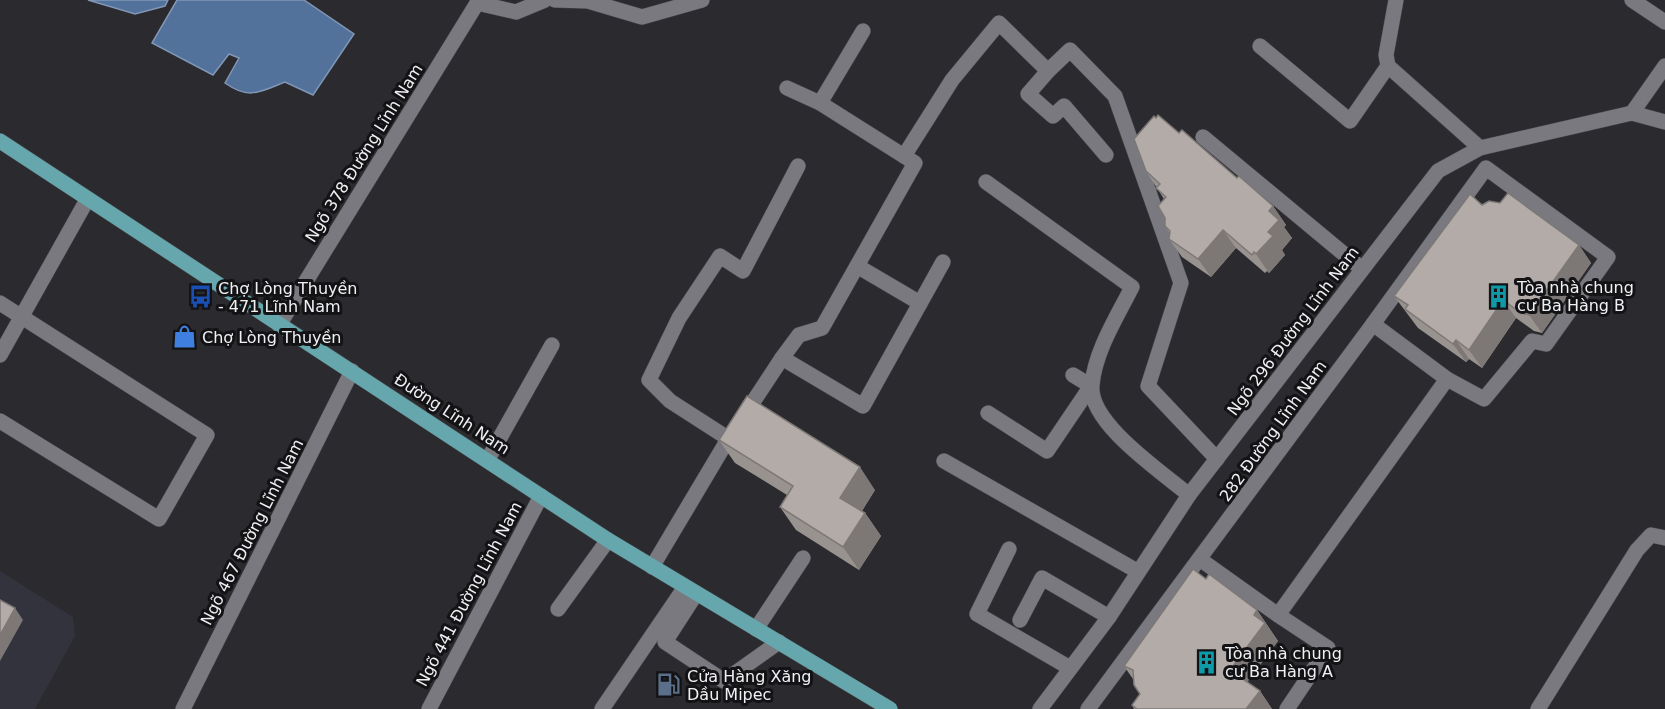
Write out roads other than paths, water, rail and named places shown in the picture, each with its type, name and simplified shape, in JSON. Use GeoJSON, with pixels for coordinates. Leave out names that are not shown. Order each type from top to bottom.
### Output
{"type":"FeatureCollection","features":[{"type":"Feature","properties":{"kind":"main road","name":"Đường Lĩnh Nam"},"geometry":{"type":"LineString","coordinates":[[0,141],[609,540],[890,709]]}},
{"type":"Feature","properties":{"kind":"street"},"geometry":{"type":"LineString","coordinates":[[478,2],[516,12],[545,0]]}},
{"type":"Feature","properties":{"kind":"street"},"geometry":{"type":"LineString","coordinates":[[555,0],[588,0],[642,17],[702,0]]}},
{"type":"Feature","properties":{"kind":"street"},"geometry":{"type":"LineString","coordinates":[[1396,0],[1386,55],[1388,66],[1480,148]]}},
{"type":"Feature","properties":{"kind":"street"},"geometry":{"type":"LineString","coordinates":[[1632,0],[1665,22]]}},
{"type":"Feature","properties":{"kind":"street","name":"Ngõ 378 Đường Lĩnh Nam"},"geometry":{"type":"LineString","coordinates":[[279,325],[478,2]]}},
{"type":"Feature","properties":{"kind":"street"},"geometry":{"type":"LineString","coordinates":[[904,156],[952,80],[999,23],[1048,70]]}},
{"type":"Feature","properties":{"kind":"street"},"geometry":{"type":"LineString","coordinates":[[820,103],[863,31]]}},
{"type":"Feature","properties":{"kind":"street"},"geometry":{"type":"LineString","coordinates":[[1260,46],[1350,121],[1388,66]]}},
{"type":"Feature","properties":{"kind":"street"},"geometry":{"type":"LineString","coordinates":[[1106,155],[1064,106],[1053,116],[1028,94],[1048,70],[1070,50],[1115,96],[1181,283],[1148,386],[1217,459]]}},
{"type":"Feature","properties":{"kind":"street"},"geometry":{"type":"LineString","coordinates":[[1665,66],[1632,113],[1665,122]]}},
{"type":"Feature","properties":{"kind":"street"},"geometry":{"type":"LineString","coordinates":[[652,567],[729,439],[782,358],[799,335],[822,328],[915,163],[820,103],[787,88]]}},
{"type":"Feature","properties":{"kind":"street","name":"Ngõ 296 Đường Lĩnh Nam"},"geometry":{"type":"LineString","coordinates":[[1040,709],[1109,617],[1189,495],[1438,171],[1480,148],[1632,113]]}},
{"type":"Feature","properties":{"kind":"street"},"geometry":{"type":"LineString","coordinates":[[1203,137],[1362,269]]}},
{"type":"Feature","properties":{"kind":"street"},"geometry":{"type":"LineString","coordinates":[[729,439],[669,401],[649,380],[679,318],[720,256],[743,271],[798,166]]}},
{"type":"Feature","properties":{"kind":"street","name":"282 Đường Lĩnh Nam"},"geometry":{"type":"LineString","coordinates":[[1088,709],[1201,560],[1486,168],[1608,257],[1546,344],[1532,341],[1484,399],[1447,379],[1373,324]]}},
{"type":"Feature","properties":{"kind":"street"},"geometry":{"type":"LineString","coordinates":[[986,182],[1132,287],[1097,359],[1091,386],[1047,452],[988,413]]}},
{"type":"Feature","properties":{"kind":"street"},"geometry":{"type":"LineString","coordinates":[[0,355],[87,200]]}},
{"type":"Feature","properties":{"kind":"street"},"geometry":{"type":"LineString","coordinates":[[782,358],[863,406],[943,262]]}},
{"type":"Feature","properties":{"kind":"street"},"geometry":{"type":"LineString","coordinates":[[857,266],[920,303]]}},
{"type":"Feature","properties":{"kind":"street"},"geometry":{"type":"LineString","coordinates":[[0,303],[207,435],[159,519],[0,421]]}},
{"type":"Feature","properties":{"kind":"street"},"geometry":{"type":"LineString","coordinates":[[488,459],[552,345]]}},
{"type":"Feature","properties":{"kind":"street","name":"Ngõ 467 Đường Lĩnh Nam"},"geometry":{"type":"LineString","coordinates":[[183,709],[352,370]]}},
{"type":"Feature","properties":{"kind":"street"},"geometry":{"type":"LineString","coordinates":[[1074,375],[1091,386],[1095,406],[1110,427],[1189,495]]}},
{"type":"Feature","properties":{"kind":"street"},"geometry":{"type":"LineString","coordinates":[[1278,615],[1447,379]]}},
{"type":"Feature","properties":{"kind":"street"},"geometry":{"type":"LineString","coordinates":[[944,461],[1137,572]]}},
{"type":"Feature","properties":{"kind":"street","name":"Ngõ 441 Đường Lĩnh Nam"},"geometry":{"type":"LineString","coordinates":[[429,709],[541,496]]}},
{"type":"Feature","properties":{"kind":"street"},"geometry":{"type":"LineString","coordinates":[[1538,709],[1637,550],[1650,535],[1665,538]]}},
{"type":"Feature","properties":{"kind":"street"},"geometry":{"type":"LineString","coordinates":[[558,609],[609,540]]}},
{"type":"Feature","properties":{"kind":"street"},"geometry":{"type":"LineString","coordinates":[[1009,549],[977,614],[1070,668]]}},
{"type":"Feature","properties":{"kind":"street"},"geometry":{"type":"LineString","coordinates":[[756,629],[803,558]]}},
{"type":"Feature","properties":{"kind":"street"},"geometry":{"type":"LineString","coordinates":[[1201,560],[1328,648],[1287,709]]}},
{"type":"Feature","properties":{"kind":"street"},"geometry":{"type":"LineString","coordinates":[[1020,620],[1042,578],[1109,617]]}},
{"type":"Feature","properties":{"kind":"street"},"geometry":{"type":"LineString","coordinates":[[690,590],[665,642],[724,681],[778,642]]}},
{"type":"Feature","properties":{"kind":"street"},"geometry":{"type":"LineString","coordinates":[[602,709],[690,590]]}},
{"type":"Feature","properties":{"kind":"water"},"geometry":{"type":"Polygon","coordinates":[[[88,0],[168,0],[165,6],[135,14],[88,0]]]}},
{"type":"Feature","properties":{"kind":"water"},"geometry":{"type":"Polygon","coordinates":[[[177,0],[304,0],[354,34],[313,95],[285,82],[255,93],[248,93],[225,83],[239,58],[229,54],[213,75],[152,43],[177,0]]]}},
{"type":"Feature","properties":{"kind":"place","name":"Tòa nhà chung cư Ba Hàng B"},"geometry":{"type":"Point","coordinates":[1499,296]}},
{"type":"Feature","properties":{"kind":"place","name":"Chợ Lòng Thuyền - 471 Lĩnh Nam"},"geometry":{"type":"Point","coordinates":[200,297]}},
{"type":"Feature","properties":{"kind":"place","name":"Chợ Lòng Thuyền"},"geometry":{"type":"Point","coordinates":[184,337]}},
{"type":"Feature","properties":{"kind":"place","name":"Tòa nhà chung cư Ba Hàng A"},"geometry":{"type":"Point","coordinates":[1207,662]}},
{"type":"Feature","properties":{"kind":"place","name":"Cửa Hàng Xăng Dầu Mipec"},"geometry":{"type":"Point","coordinates":[669,685]}}]}
